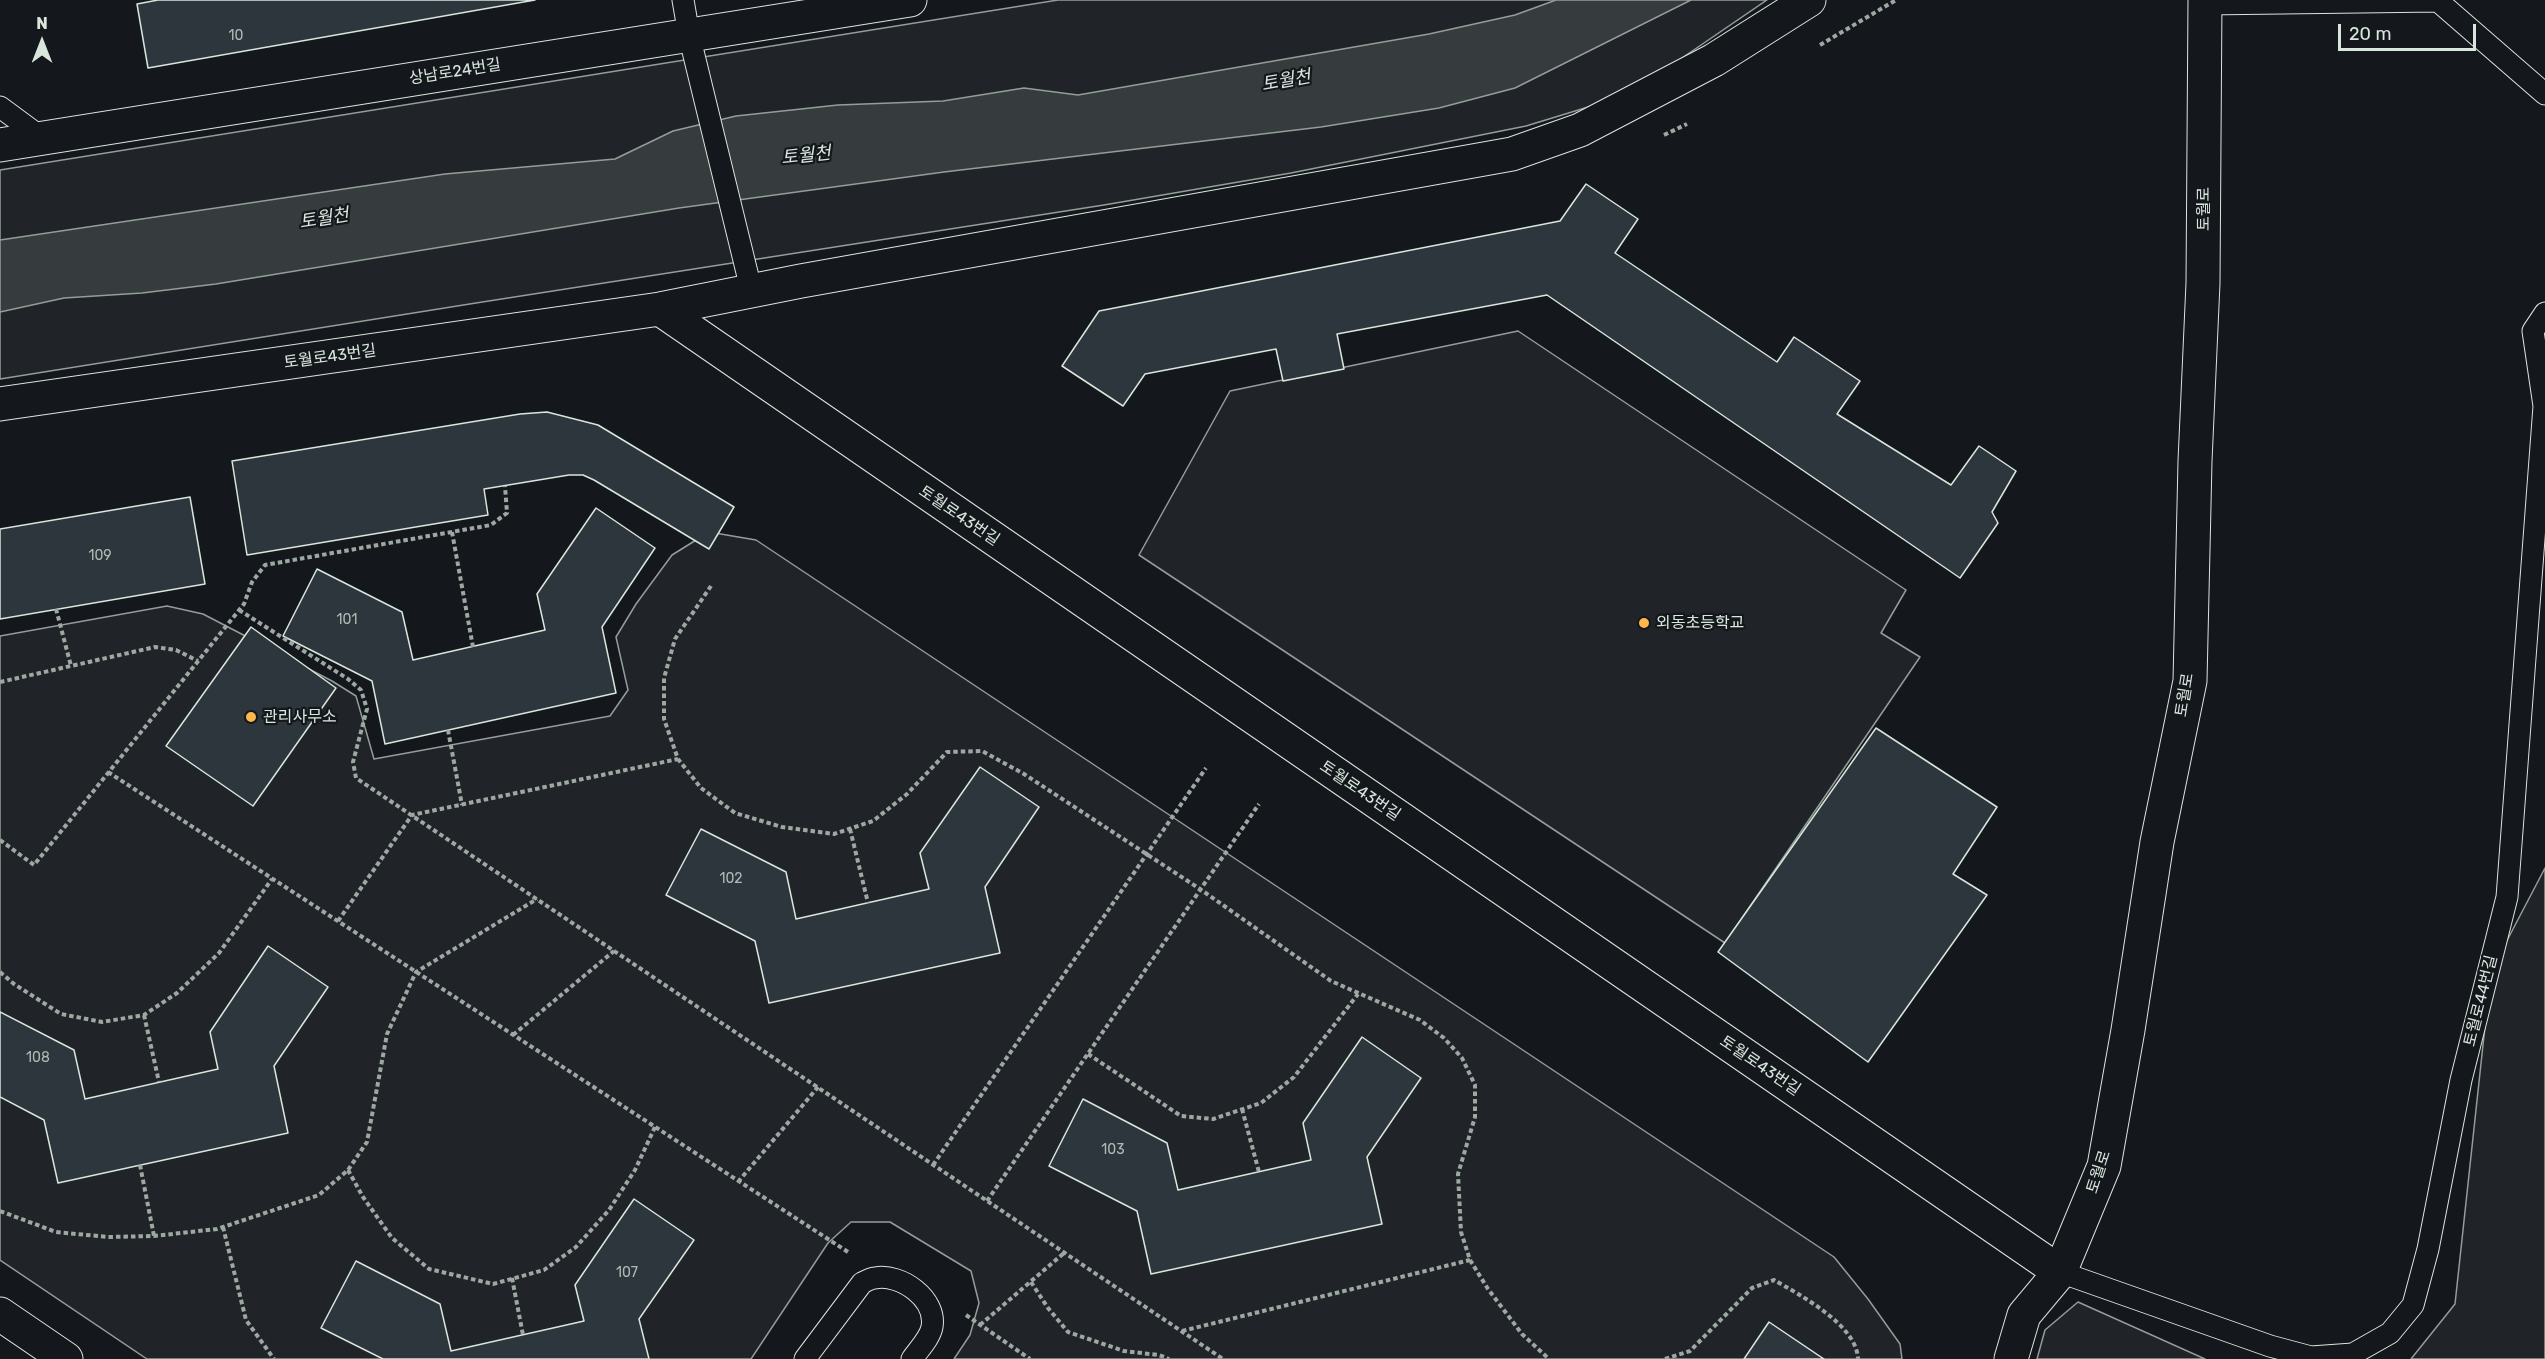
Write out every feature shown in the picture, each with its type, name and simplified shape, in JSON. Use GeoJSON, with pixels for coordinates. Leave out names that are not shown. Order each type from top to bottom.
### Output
{"type":"FeatureCollection","features":[{"type":"Feature","properties":{"kind":"street","name":"상남로24번길"},"geometry":{"type":"LineString","coordinates":[[0,145],[910,0]]}},
{"type":"Feature","properties":{"kind":"street","name":"토월로43번길"},"geometry":{"type":"LineString","coordinates":[[0,404],[660,309],[801,281],[1512,154],[1580,130],[1714,60],[1809,0]]}},
{"type":"Feature","properties":{"kind":"street","name":"토월로"},"geometry":{"type":"LineString","coordinates":[[2011,1359],[2024,1315],[2060,1272],[2104,1166],[2157,842],[2190,681],[2195,462],[2204,283],[2205,2]]}},
{"type":"Feature","properties":{"kind":"street","name":"토월로43번길"},"geometry":{"type":"LineString","coordinates":[[660,309],[2060,1272]]}},
{"type":"Feature","properties":{"kind":"street"},"geometry":{"type":"LineString","coordinates":[[0,1314],[66,1359]]}},
{"type":"Feature","properties":{"kind":"lane"},"geometry":{"type":"LineString","coordinates":[[683,0],[688,34],[752,292]]}},
{"type":"Feature","properties":{"kind":"lane"},"geometry":{"type":"LineString","coordinates":[[2205,2],[2439,0],[2545,94]]}},
{"type":"Feature","properties":{"kind":"lane"},"geometry":{"type":"LineString","coordinates":[[0,107],[42,138]]}},
{"type":"Feature","properties":{"kind":"lane","name":"토월로44번길"},"geometry":{"type":"LineString","coordinates":[[2060,1272],[2270,1346],[2311,1357],[2353,1354],[2390,1333],[2413,1305],[2428,1249],[2461,1080],[2507,897],[2544,407],[2533,331],[2545,313]]}},
{"type":"Feature","properties":{"kind":"lane"},"geometry":{"type":"LineString","coordinates":[[805,1359],[862,1283],[875,1278],[890,1278],[917,1292],[930,1308],[932,1328],[912,1359]]}},
{"type":"Feature","properties":{"kind":"path"},"geometry":{"type":"LineString","coordinates":[[0,840],[34,865],[239,610],[252,582],[265,565],[491,525],[507,513],[505,486]]}},
{"type":"Feature","properties":{"kind":"path"},"geometry":{"type":"LineString","coordinates":[[452,532],[473,646]]}},
{"type":"Feature","properties":{"kind":"path"},"geometry":{"type":"LineString","coordinates":[[711,586],[675,639],[664,678],[664,719],[678,759],[701,788],[735,813],[782,827],[834,834],[873,821],[907,794],[947,752],[982,751],[1024,774],[1200,889],[1331,981],[1419,1020],[1444,1038],[1462,1058],[1475,1085],[1475,1117],[1458,1174],[1461,1232],[1470,1260],[1488,1289],[1522,1334],[1549,1359]]}},
{"type":"Feature","properties":{"kind":"path"},"geometry":{"type":"LineString","coordinates":[[57,609],[71,666]]}},
{"type":"Feature","properties":{"kind":"path"},"geometry":{"type":"LineString","coordinates":[[239,610],[348,679],[361,690],[367,709],[353,762],[356,778],[1223,1359]]}},
{"type":"Feature","properties":{"kind":"path"},"geometry":{"type":"LineString","coordinates":[[0,682],[155,647],[176,650],[198,661]]}},
{"type":"Feature","properties":{"kind":"path"},"geometry":{"type":"LineString","coordinates":[[448,730],[462,805]]}},
{"type":"Feature","properties":{"kind":"path"},"geometry":{"type":"LineString","coordinates":[[338,921],[412,815],[678,759]]}},
{"type":"Feature","properties":{"kind":"path"},"geometry":{"type":"LineString","coordinates":[[933,1165],[1206,768]]}},
{"type":"Feature","properties":{"kind":"path"},"geometry":{"type":"LineString","coordinates":[[108,772],[850,1254]]}},
{"type":"Feature","properties":{"kind":"path"},"geometry":{"type":"LineString","coordinates":[[987,1201],[1259,804]]}},
{"type":"Feature","properties":{"kind":"path"},"geometry":{"type":"LineString","coordinates":[[850,829],[868,903]]}},
{"type":"Feature","properties":{"kind":"path"},"geometry":{"type":"LineString","coordinates":[[0,972],[14,984],[61,1014],[102,1022],[144,1015],[177,993],[219,953],[272,879]]}},
{"type":"Feature","properties":{"kind":"path"},"geometry":{"type":"LineString","coordinates":[[0,1211],[57,1232],[108,1237],[154,1236],[224,1227],[319,1195],[348,1170],[367,1142],[387,1034],[416,972],[537,899]]}},
{"type":"Feature","properties":{"kind":"path"},"geometry":{"type":"LineString","coordinates":[[513,1035],[614,951]]}},
{"type":"Feature","properties":{"kind":"path"},"geometry":{"type":"LineString","coordinates":[[1088,1053],[1181,1116],[1214,1119],[1261,1103],[1294,1077],[1358,994]]}},
{"type":"Feature","properties":{"kind":"path"},"geometry":{"type":"LineString","coordinates":[[144,1015],[159,1082]]}},
{"type":"Feature","properties":{"kind":"path"},"geometry":{"type":"LineString","coordinates":[[738,1182],[818,1087]]}},
{"type":"Feature","properties":{"kind":"path"},"geometry":{"type":"LineString","coordinates":[[1242,1109],[1259,1172]]}},
{"type":"Feature","properties":{"kind":"path"},"geometry":{"type":"LineString","coordinates":[[348,1170],[363,1197],[392,1238],[429,1269],[493,1284],[544,1270],[576,1247],[609,1210],[635,1170],[655,1127]]}},
{"type":"Feature","properties":{"kind":"path"},"geometry":{"type":"LineString","coordinates":[[140,1165],[154,1236]]}},
{"type":"Feature","properties":{"kind":"path"},"geometry":{"type":"LineString","coordinates":[[224,1227],[246,1320],[274,1359]]}},
{"type":"Feature","properties":{"kind":"path"},"geometry":{"type":"LineString","coordinates":[[980,1324],[1064,1253]]}},
{"type":"Feature","properties":{"kind":"path"},"geometry":{"type":"LineString","coordinates":[[1182,1332],[1470,1260]]}},
{"type":"Feature","properties":{"kind":"path"},"geometry":{"type":"LineString","coordinates":[[512,1278],[524,1335]]}},
{"type":"Feature","properties":{"kind":"path"},"geometry":{"type":"LineString","coordinates":[[1665,1359],[1690,1351],[1752,1288],[1774,1280],[1809,1299],[1844,1328],[1858,1353],[1858,1359]]}},
{"type":"Feature","properties":{"kind":"path"},"geometry":{"type":"LineString","coordinates":[[1031,1282],[1048,1308],[1068,1332],[1124,1352],[1159,1355],[1169,1359]]}},
{"type":"Feature","properties":{"kind":"path"},"geometry":{"type":"LineString","coordinates":[[963,1313],[1030,1359]]}},
{"type":"Feature","properties":{"kind":"shaded area"},"geometry":{"type":"Polygon","coordinates":[[[1058,0],[1767,0],[1663,71],[1598,104],[1526,126],[1291,173],[1104,205],[0,379],[0,170],[1058,0]]]}},
{"type":"Feature","properties":{"kind":"shaded area"},"geometry":{"type":"Polygon","coordinates":[[[1518,331],[1906,590],[1881,633],[1920,657],[1725,943],[1139,555],[1230,391],[1518,331]]]}},
{"type":"Feature","properties":{"kind":"shaded area"},"geometry":{"type":"Polygon","coordinates":[[[709,532],[756,540],[1834,1257],[1900,1344],[1902,1359],[954,1359],[970,1335],[979,1303],[971,1271],[890,1222],[851,1222],[828,1243],[751,1359],[147,1359],[0,1260],[0,636],[167,606],[203,614],[332,681],[356,696],[374,759],[610,716],[628,690],[616,637],[636,604],[672,555],[709,532]]]}},
{"type":"Feature","properties":{"kind":"shaded area"},"geometry":{"type":"Polygon","coordinates":[[[2545,868],[2545,1359],[2411,1359],[2455,1304],[2491,971],[2545,868]]]}},
{"type":"Feature","properties":{"kind":"shaded area"},"geometry":{"type":"Polygon","coordinates":[[[2078,1302],[2205,1359],[2037,1359],[2045,1330],[2078,1302]]]}},
{"type":"Feature","properties":{"kind":"water","name":"토월천"},"geometry":{"type":"Polygon","coordinates":[[[1556,0],[1691,0],[1515,88],[1439,108],[1321,127],[944,172],[679,208],[216,284],[142,293],[64,298],[0,312],[0,240],[445,174],[615,159],[673,131],[736,116],[838,105],[943,101],[1024,88],[1078,95],[1429,34],[1515,15],[1556,0]]]}},
{"type":"Feature","properties":{"kind":"building"},"geometry":{"type":"Polygon","coordinates":[[[158,0],[535,0],[148,68],[137,4],[158,0]]]}},
{"type":"Feature","properties":{"kind":"building"},"geometry":{"type":"Polygon","coordinates":[[[1586,184],[1638,219],[1615,253],[1777,362],[1794,337],[1860,381],[1837,414],[1951,485],[1979,446],[2016,471],[1992,512],[1998,523],[1960,578],[1547,295],[1337,334],[1344,369],[1283,381],[1276,349],[1145,374],[1123,406],[1062,366],[1099,311],[1560,221],[1586,184]]]}},
{"type":"Feature","properties":{"kind":"building"},"geometry":{"type":"Polygon","coordinates":[[[547,412],[598,425],[734,507],[709,549],[594,480],[583,475],[569,475],[484,489],[488,515],[247,555],[232,461],[520,414],[547,412]]]}},
{"type":"Feature","properties":{"kind":"building"},"geometry":{"type":"Polygon","coordinates":[[[190,497],[205,584],[0,619],[0,529],[190,497]]]}},
{"type":"Feature","properties":{"kind":"building"},"geometry":{"type":"Polygon","coordinates":[[[596,508],[655,548],[602,627],[616,693],[385,744],[372,681],[283,636],[317,569],[402,612],[413,660],[545,630],[537,594],[596,508]]]}},
{"type":"Feature","properties":{"kind":"building","name":"관리사무소"},"geometry":{"type":"Polygon","coordinates":[[[251,627],[336,688],[253,806],[166,746],[251,627]]]}},
{"type":"Feature","properties":{"kind":"building"},"geometry":{"type":"Polygon","coordinates":[[[1876,728],[1997,807],[1953,874],[1987,895],[1868,1062],[1718,952],[1876,728]]]}},
{"type":"Feature","properties":{"kind":"building"},"geometry":{"type":"Polygon","coordinates":[[[980,767],[1039,807],[985,887],[1000,953],[769,1003],[755,941],[666,895],[701,829],[786,872],[796,919],[929,889],[920,853],[980,767]]]}},
{"type":"Feature","properties":{"kind":"building"},"geometry":{"type":"Polygon","coordinates":[[[268,946],[328,987],[274,1066],[288,1133],[58,1183],[44,1120],[0,1097],[0,1012],[74,1050],[85,1099],[218,1069],[210,1032],[268,946]]]}},
{"type":"Feature","properties":{"kind":"building"},"geometry":{"type":"Polygon","coordinates":[[[1362,1037],[1421,1078],[1367,1157],[1382,1224],[1151,1274],[1137,1211],[1049,1166],[1083,1099],[1167,1143],[1178,1190],[1311,1160],[1303,1123],[1362,1037]]]}},
{"type":"Feature","properties":{"kind":"building"},"geometry":{"type":"Polygon","coordinates":[[[634,1199],[694,1240],[639,1319],[649,1359],[383,1359],[321,1328],[356,1261],[440,1304],[451,1351],[584,1321],[575,1285],[634,1199]]]}},
{"type":"Feature","properties":{"kind":"building"},"geometry":{"type":"Polygon","coordinates":[[[1769,1322],[1824,1359],[1744,1359],[1769,1322]]]}},
{"type":"Feature","properties":{"kind":"place","name":"외동초등학교"},"geometry":{"type":"Point","coordinates":[1644,623]}},
{"type":"Feature","properties":{"kind":"place","name":"관리사무소"},"geometry":{"type":"Point","coordinates":[251,717]}}]}
